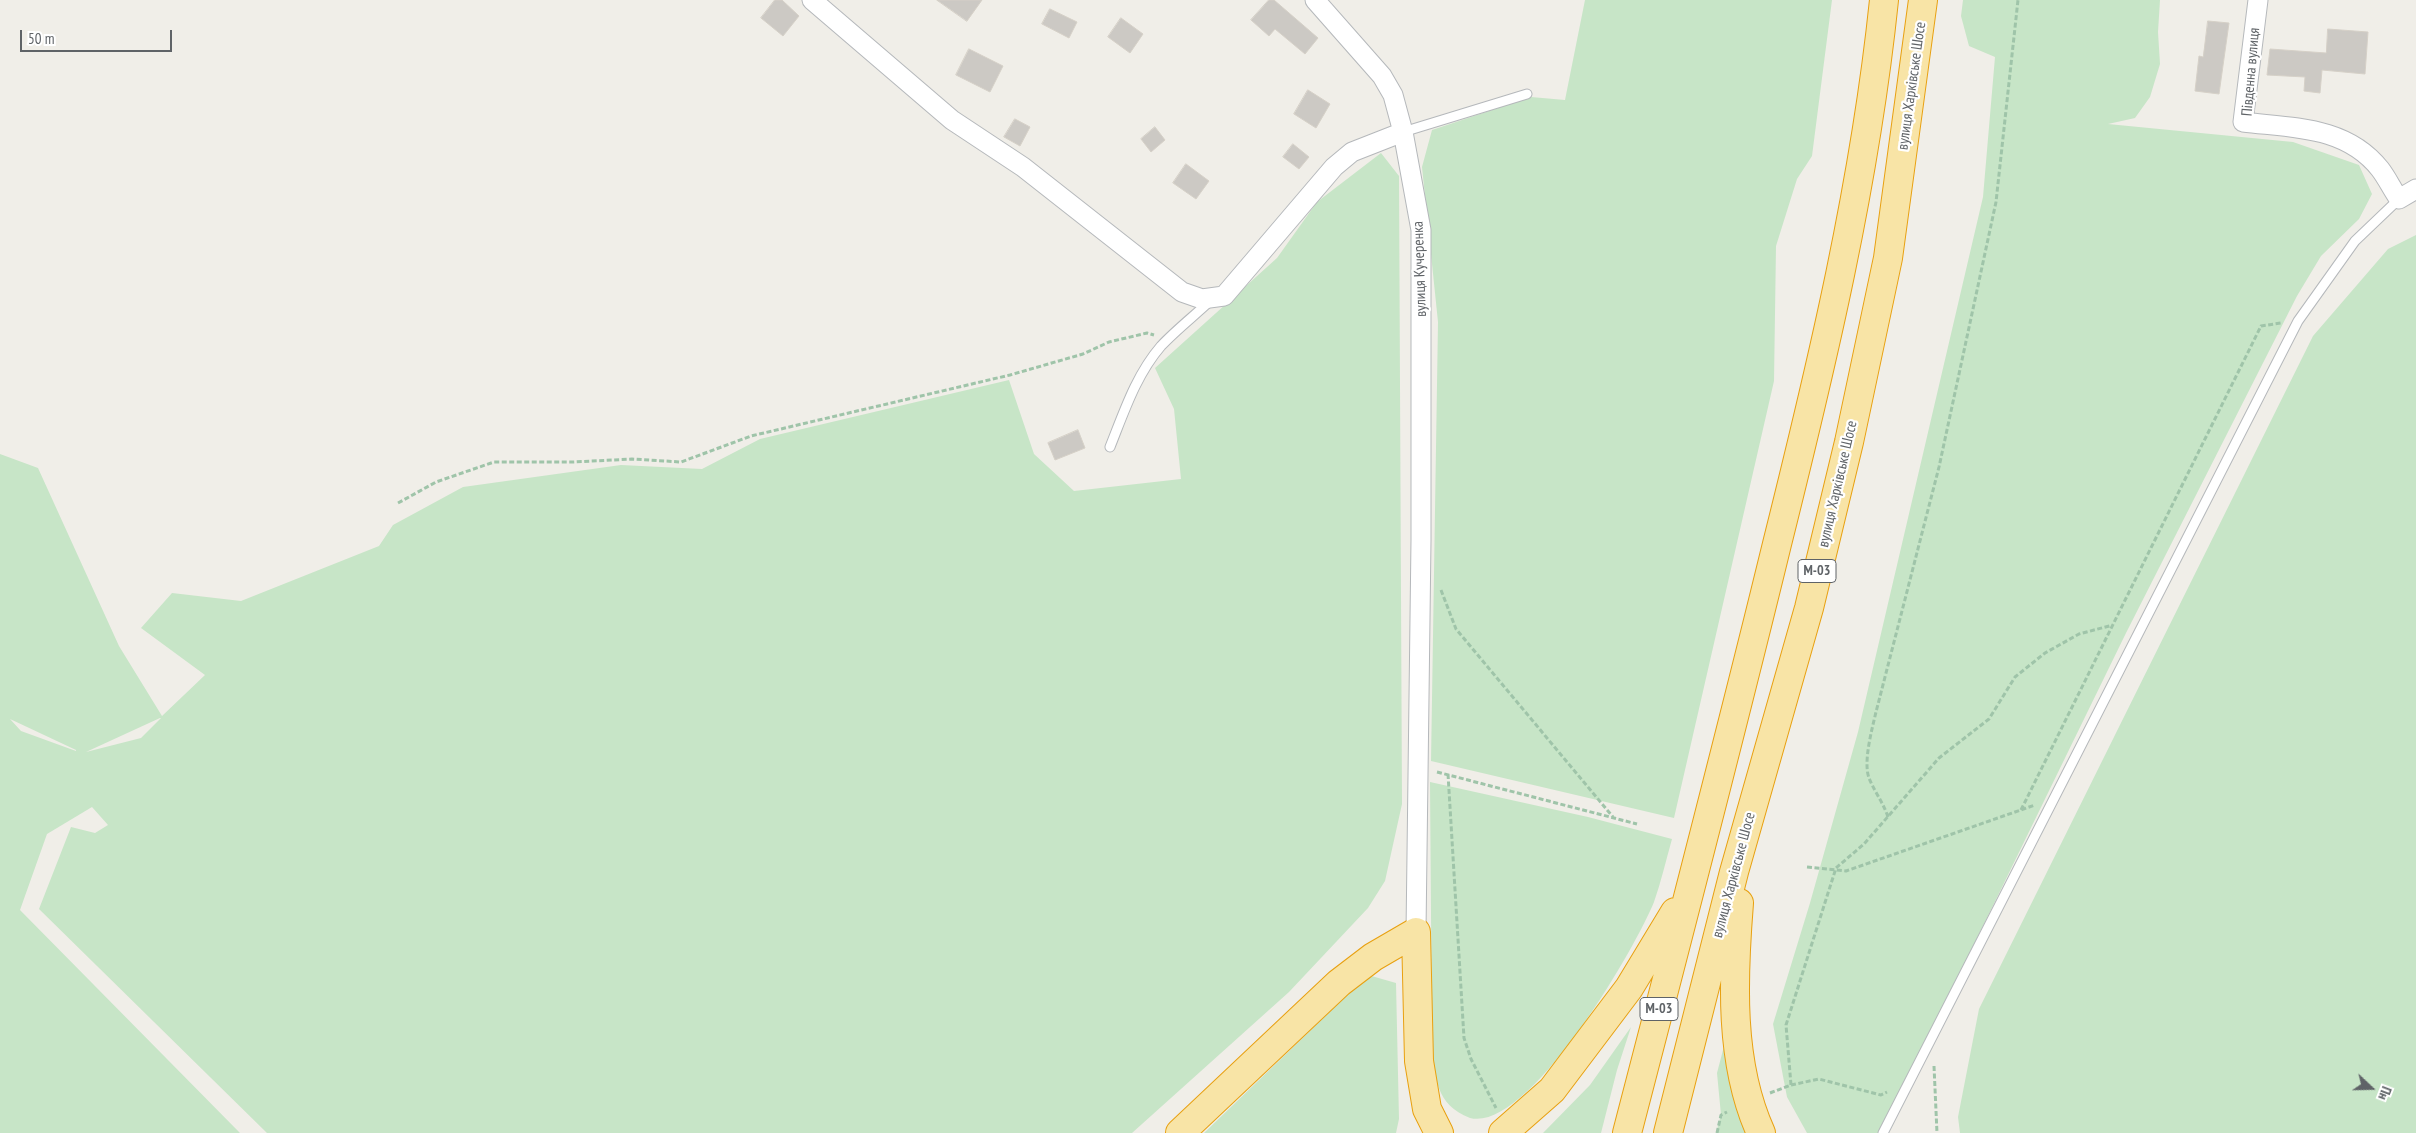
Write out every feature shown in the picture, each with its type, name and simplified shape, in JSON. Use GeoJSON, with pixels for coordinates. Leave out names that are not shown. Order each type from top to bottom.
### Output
{"type":"FeatureCollection","features":[{"type":"Feature","properties":{"kind":"highway","name":"М-03"},"geometry":{"type":"LineString","coordinates":[[1627,1133],[1804,438],[1846,250],[1878,63],[1884,0]]}},
{"type":"Feature","properties":{"kind":"highway","name":"вулиця Харківське Шосе"},"geometry":{"type":"LineString","coordinates":[[1668,1133],[1734,872],[1772,744],[1813,589],[1874,325],[1888,258],[1923,0]]}},
{"type":"Feature","properties":{"kind":"highway"},"geometry":{"type":"LineString","coordinates":[[1761,1133],[1752,1112],[1740,1054],[1736,947],[1743,870],[1772,744]]}},
{"type":"Feature","properties":{"kind":"highway"},"geometry":{"type":"LineString","coordinates":[[1501,1124],[1552,1090],[1629,988],[1691,885]]}},
{"type":"Feature","properties":{"kind":"highway"},"geometry":{"type":"LineString","coordinates":[[1180,1133],[1339,983],[1373,957],[1416,932],[1419,1061],[1427,1109],[1438,1133]]}},
{"type":"Feature","properties":{"kind":"street"},"geometry":{"type":"LineString","coordinates":[[812,0],[952,120],[1023,167],[1182,292],[1202,299],[1224,296],[1334,167],[1352,152],[1403,132]]}},
{"type":"Feature","properties":{"kind":"street","name":"Південна вулиця"},"geometry":{"type":"LineString","coordinates":[[2258,0],[2243,122],[2326,132],[2355,145],[2380,169],[2398,199]]}},
{"type":"Feature","properties":{"kind":"street","name":"вулиця Кучеренка"},"geometry":{"type":"LineString","coordinates":[[1325,4],[1382,76],[1394,95],[1403,132],[1421,230],[1421,510],[1416,932]]}},
{"type":"Feature","properties":{"kind":"street"},"geometry":{"type":"LineString","coordinates":[[2398,199],[2416,189]]}},
{"type":"Feature","properties":{"kind":"lane"},"geometry":{"type":"LineString","coordinates":[[1403,132],[1527,94]]}},
{"type":"Feature","properties":{"kind":"lane"},"geometry":{"type":"LineString","coordinates":[[1883,1133],[2298,320],[2355,241],[2398,199]]}},
{"type":"Feature","properties":{"kind":"lane"},"geometry":{"type":"LineString","coordinates":[[1110,446],[1138,380],[1161,347],[1214,298]]}},
{"type":"Feature","properties":{"kind":"path"},"geometry":{"type":"LineString","coordinates":[[1888,817],[1883,800],[1869,777],[1868,750],[1939,467],[1996,202],[2018,0]]}},
{"type":"Feature","properties":{"kind":"path"},"geometry":{"type":"LineString","coordinates":[[2021,810],[2261,326],[2298,320]]}},
{"type":"Feature","properties":{"kind":"path"},"geometry":{"type":"LineString","coordinates":[[398,504],[436,482],[494,462],[573,462],[632,459],[681,462],[751,436],[1010,375],[1083,354],[1110,342],[1147,333],[1169,339]]}},
{"type":"Feature","properties":{"kind":"path"},"geometry":{"type":"LineString","coordinates":[[1438,584],[1456,629],[1613,817]]}},
{"type":"Feature","properties":{"kind":"path"},"geometry":{"type":"LineString","coordinates":[[1791,1085],[1786,1025],[1836,868],[1864,844],[1939,758],[1989,719],[2015,677],[2045,652],[2080,634],[2113,625]]}},
{"type":"Feature","properties":{"kind":"path"},"geometry":{"type":"LineString","coordinates":[[1417,767],[1637,824]]}},
{"type":"Feature","properties":{"kind":"path"},"geometry":{"type":"LineString","coordinates":[[1448,774],[1464,1038],[1471,1059],[1501,1124]]}},
{"type":"Feature","properties":{"kind":"path"},"geometry":{"type":"LineString","coordinates":[[1807,867],[1836,868],[1846,871],[2054,798]]}},
{"type":"Feature","properties":{"kind":"path"},"geometry":{"type":"LineString","coordinates":[[1932,1036],[1938,1133]]}},
{"type":"Feature","properties":{"kind":"path"},"geometry":{"type":"LineString","coordinates":[[1766,1094],[1791,1085],[1819,1079],[1881,1095],[1908,1084]]}},
{"type":"Feature","properties":{"kind":"path"},"geometry":{"type":"LineString","coordinates":[[1717,1133],[1721,1115],[1734,1107]]}},
{"type":"Feature","properties":{"kind":"green space"},"geometry":{"type":"Polygon","coordinates":[[[1585,0],[1832,0],[1812,156],[1797,179],[1776,246],[1774,381],[1674,818],[1431,761],[1438,322],[1422,167],[1432,130],[1531,97],[1565,100],[1585,0]]]}},
{"type":"Feature","properties":{"kind":"green space"},"geometry":{"type":"Polygon","coordinates":[[[1963,0],[2160,0],[2158,32],[2160,64],[2150,97],[2135,118],[2108,124],[2293,142],[2359,165],[2372,194],[2359,219],[2321,256],[2297,296],[2126,633],[1882,1133],[1807,1133],[1787,1097],[1773,1024],[1810,903],[1858,732],[1983,197],[1995,57],[1969,46],[1961,16],[1963,0]]]}},
{"type":"Feature","properties":{"kind":"green space"},"geometry":{"type":"Polygon","coordinates":[[[1381,153],[1399,176],[1402,804],[1385,881],[1368,908],[1289,992],[1132,1133],[267,1133],[39,909],[71,827],[95,833],[108,825],[92,807],[47,834],[20,910],[240,1133],[0,1133],[0,454],[38,468],[119,646],[162,716],[205,675],[141,628],[172,593],[241,601],[379,546],[393,525],[463,487],[621,465],[702,469],[760,439],[1009,380],[1034,454],[1074,491],[1181,479],[1174,409],[1155,368],[1277,258],[1317,202],[1381,153]],[[160,718],[86,752],[141,738],[160,718]],[[10,719],[21,731],[76,751],[76,750],[10,719]]]}},
{"type":"Feature","properties":{"kind":"green space"},"geometry":{"type":"Polygon","coordinates":[[[2416,235],[2416,1133],[1960,1133],[1958,1117],[1979,1009],[2313,336],[2388,249],[2416,235]]]}},
{"type":"Feature","properties":{"kind":"green space"},"geometry":{"type":"Polygon","coordinates":[[[1430,782],[1588,817],[1672,839],[1654,902],[1626,957],[1603,994],[1549,1068],[1521,1097],[1494,1115],[1470,1118],[1458,1112],[1444,1098],[1437,1080],[1432,1046],[1430,782]]]}},
{"type":"Feature","properties":{"kind":"green space"},"geometry":{"type":"Polygon","coordinates":[[[1368,975],[1396,983],[1399,1119],[1396,1133],[1204,1133],[1368,975]]]}},
{"type":"Feature","properties":{"kind":"green space"},"geometry":{"type":"Polygon","coordinates":[[[1631,1027],[1617,1070],[1601,1133],[1543,1133],[1590,1085],[1631,1027]]]}},
{"type":"Feature","properties":{"kind":"green space"},"geometry":{"type":"Polygon","coordinates":[[[1728,1031],[1755,1133],[1716,1133],[1721,1115],[1717,1073],[1728,1031]]]}},
{"type":"Feature","properties":{"kind":"building"},"geometry":{"type":"Polygon","coordinates":[[[775,0],[782,0],[799,16],[783,36],[761,18],[775,0]]]}},
{"type":"Feature","properties":{"kind":"building"},"geometry":{"type":"Polygon","coordinates":[[[937,0],[982,0],[967,21],[937,0]]]}},
{"type":"Feature","properties":{"kind":"building"},"geometry":{"type":"Polygon","coordinates":[[[1269,0],[1274,0],[1318,38],[1305,54],[1275,29],[1269,36],[1251,20],[1269,0]]]}},
{"type":"Feature","properties":{"kind":"building"},"geometry":{"type":"Polygon","coordinates":[[[1050,9],[1077,22],[1069,38],[1042,24],[1050,9]]]}},
{"type":"Feature","properties":{"kind":"building"},"geometry":{"type":"Polygon","coordinates":[[[1121,18],[1143,34],[1130,53],[1108,37],[1121,18]]]}},
{"type":"Feature","properties":{"kind":"building"},"geometry":{"type":"Polygon","coordinates":[[[2208,21],[2229,23],[2219,94],[2195,91],[2199,56],[2203,57],[2208,21]]]}},
{"type":"Feature","properties":{"kind":"building"},"geometry":{"type":"Polygon","coordinates":[[[2328,29],[2368,32],[2365,74],[2322,70],[2320,93],[2304,91],[2305,77],[2267,75],[2270,49],[2326,53],[2328,29]]]}},
{"type":"Feature","properties":{"kind":"building"},"geometry":{"type":"Polygon","coordinates":[[[969,49],[1003,66],[990,92],[956,75],[969,49]]]}},
{"type":"Feature","properties":{"kind":"building"},"geometry":{"type":"Polygon","coordinates":[[[1308,90],[1330,104],[1316,128],[1294,114],[1308,90]]]}},
{"type":"Feature","properties":{"kind":"building"},"geometry":{"type":"Polygon","coordinates":[[[1015,119],[1030,127],[1020,146],[1004,137],[1015,119]]]}},
{"type":"Feature","properties":{"kind":"building"},"geometry":{"type":"Polygon","coordinates":[[[1155,127],[1165,140],[1151,152],[1141,139],[1155,127]]]}},
{"type":"Feature","properties":{"kind":"building"},"geometry":{"type":"Polygon","coordinates":[[[1293,144],[1309,157],[1299,169],[1283,157],[1293,144]]]}},
{"type":"Feature","properties":{"kind":"building"},"geometry":{"type":"Polygon","coordinates":[[[1186,164],[1209,181],[1196,199],[1173,183],[1186,164]]]}},
{"type":"Feature","properties":{"kind":"building"},"geometry":{"type":"Polygon","coordinates":[[[1078,430],[1085,448],[1055,460],[1048,443],[1078,430]]]}}]}
